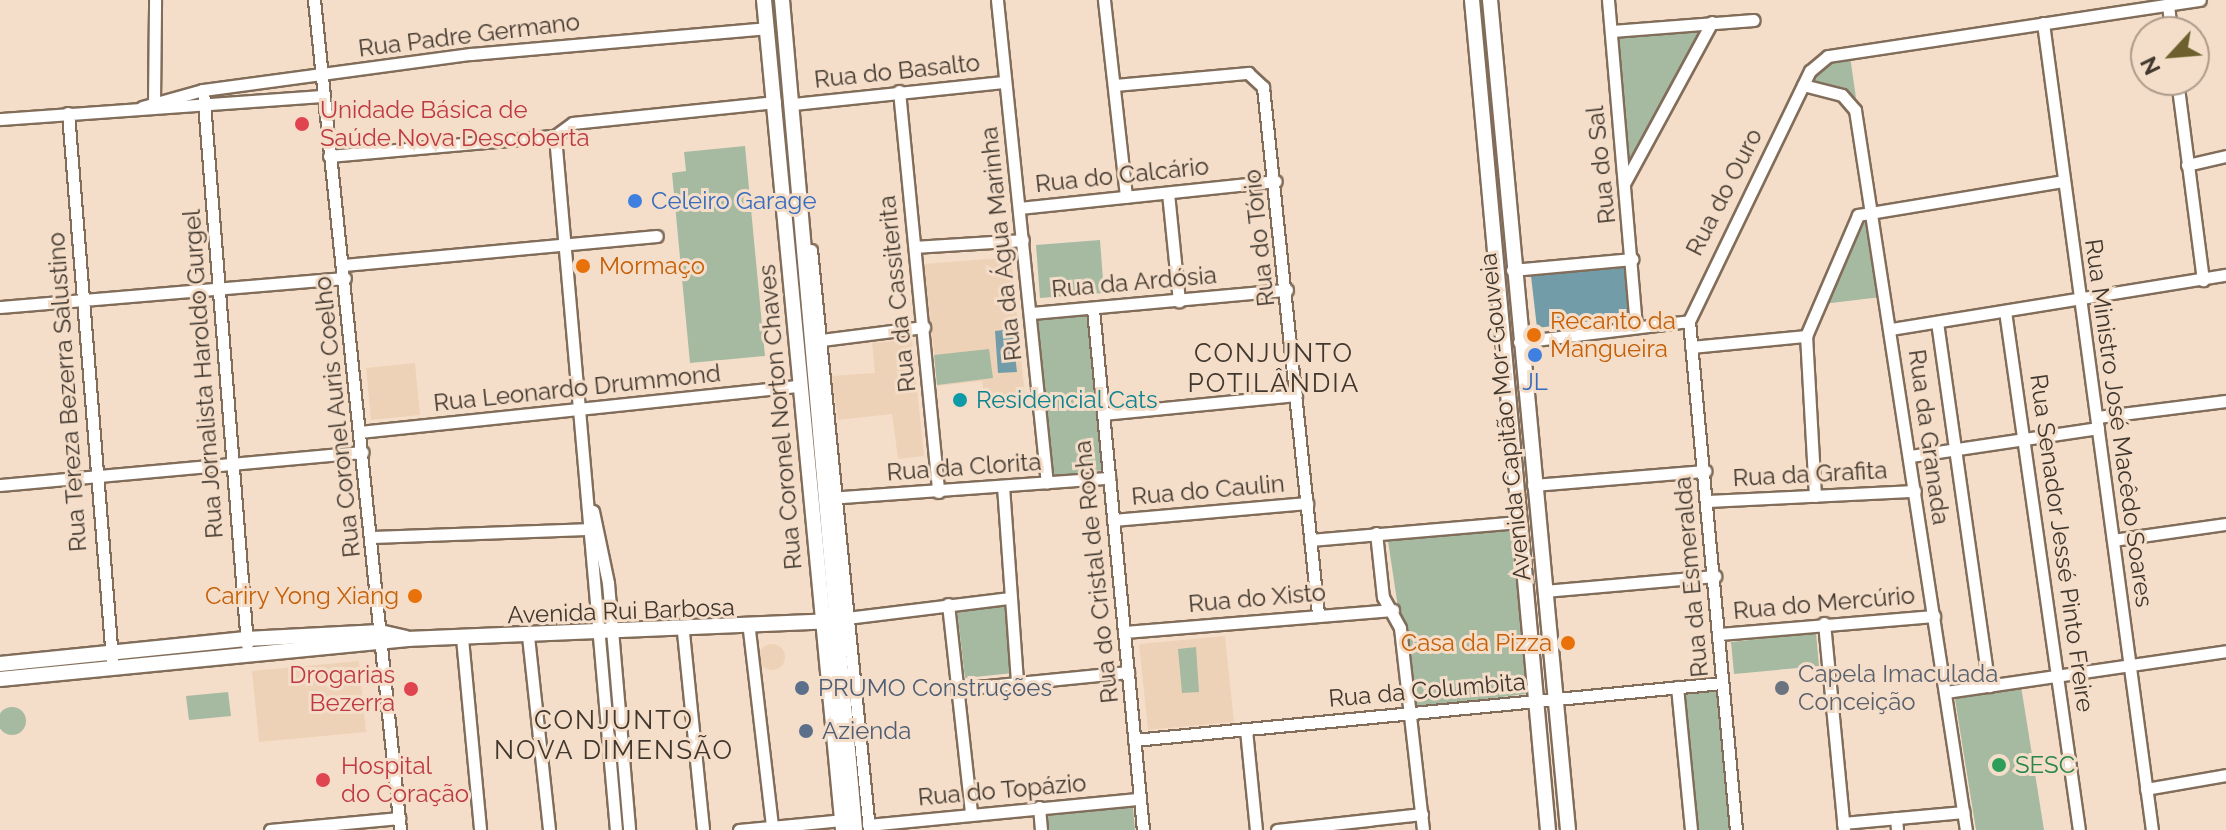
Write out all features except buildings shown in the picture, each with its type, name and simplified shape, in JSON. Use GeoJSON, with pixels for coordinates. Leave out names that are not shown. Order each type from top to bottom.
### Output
{"type":"FeatureCollection","features":[{"type":"Feature","properties":{"kind":"main road","name":"Rua Coronel Norton Chaves"},"geometry":{"type":"LineString","coordinates":[[764,0],[799,386],[864,828]]}},
{"type":"Feature","properties":{"kind":"main road","name":"Rua Coronel Norton Chaves"},"geometry":{"type":"LineString","coordinates":[[782,0],[828,498],[843,825]]}},
{"type":"Feature","properties":{"kind":"main road"},"geometry":{"type":"LineString","coordinates":[[1472,0],[1548,830]]}},
{"type":"Feature","properties":{"kind":"main road","name":"Avenida Capitão Mor-Gouveia"},"geometry":{"type":"LineString","coordinates":[[1490,0],[1512,270],[1568,830]]}},
{"type":"Feature","properties":{"kind":"main road"},"geometry":{"type":"LineString","coordinates":[[769,53],[778,61],[787,52]]}},
{"type":"Feature","properties":{"kind":"main road"},"geometry":{"type":"LineString","coordinates":[[1490,200],[1506,199]]}},
{"type":"Feature","properties":{"kind":"main road","name":"Avenida Rui Barbosa"},"geometry":{"type":"LineString","coordinates":[[0,679],[112,661],[247,646],[381,639],[749,630],[833,621]]}},
{"type":"Feature","properties":{"kind":"main road","name":"Avenida Rui Barbosa"},"geometry":{"type":"LineString","coordinates":[[0,664],[112,661]]}},
{"type":"Feature","properties":{"kind":"street"},"geometry":{"type":"LineString","coordinates":[[154,105],[155,0]]}},
{"type":"Feature","properties":{"kind":"street","name":"Rua Coronel Auris Coelho"},"geometry":{"type":"LineString","coordinates":[[314,0],[400,824]]}},
{"type":"Feature","properties":{"kind":"street","name":"Rua da Água Marinha"},"geometry":{"type":"LineString","coordinates":[[997,0],[1032,313],[1047,482]]}},
{"type":"Feature","properties":{"kind":"street"},"geometry":{"type":"LineString","coordinates":[[1104,0],[1126,197]]}},
{"type":"Feature","properties":{"kind":"street","name":"Rua do Sal"},"geometry":{"type":"LineString","coordinates":[[1608,0],[1636,326]]}},
{"type":"Feature","properties":{"kind":"street","name":"Rua do Ouro"},"geometry":{"type":"LineString","coordinates":[[1689,321],[1803,85],[1825,56],[2200,0]]}},
{"type":"Feature","properties":{"kind":"street"},"geometry":{"type":"LineString","coordinates":[[2168,4],[2169,16]]}},
{"type":"Feature","properties":{"kind":"street"},"geometry":{"type":"LineString","coordinates":[[1612,31],[1754,20]]}},
{"type":"Feature","properties":{"kind":"street"},"geometry":{"type":"LineString","coordinates":[[1625,182],[1712,22]]}},
{"type":"Feature","properties":{"kind":"street","name":"Rua Ministro José Macêdo Soares"},"geometry":{"type":"LineString","coordinates":[[2043,23],[2152,830]]}},
{"type":"Feature","properties":{"kind":"street","name":"Rua Padre Germano"},"geometry":{"type":"LineString","coordinates":[[154,105],[203,90],[320,75],[766,28]]}},
{"type":"Feature","properties":{"kind":"street","name":"Rua do Tório"},"geometry":{"type":"LineString","coordinates":[[1115,85],[1248,73],[1265,96],[1318,614]]}},
{"type":"Feature","properties":{"kind":"street","name":"Rua do Basalto"},"geometry":{"type":"LineString","coordinates":[[794,104],[1005,82]]}},
{"type":"Feature","properties":{"kind":"street","name":"Rua da Granada"},"geometry":{"type":"LineString","coordinates":[[1803,85],[1852,104],[1874,212],[1966,830]]}},
{"type":"Feature","properties":{"kind":"street","name":"Rua Jornalista Haroldo Gurgel"},"geometry":{"type":"LineString","coordinates":[[203,90],[247,646]]}},
{"type":"Feature","properties":{"kind":"street","name":"Rua da Cassiterita"},"geometry":{"type":"LineString","coordinates":[[899,91],[938,492]]}},
{"type":"Feature","properties":{"kind":"street"},"geometry":{"type":"LineString","coordinates":[[0,119],[154,105],[204,107],[323,96]]}},
{"type":"Feature","properties":{"kind":"street"},"geometry":{"type":"LineString","coordinates":[[2179,96],[2203,280]]}},
{"type":"Feature","properties":{"kind":"street"},"geometry":{"type":"LineString","coordinates":[[329,156],[555,136],[573,123],[775,102]]}},
{"type":"Feature","properties":{"kind":"street","name":"Rua Tereza Bezerra Salustino"},"geometry":{"type":"LineString","coordinates":[[68,113],[93,477],[112,661]]}},
{"type":"Feature","properties":{"kind":"street"},"geometry":{"type":"LineString","coordinates":[[555,136],[561,242],[578,409],[594,529],[613,634],[629,830]]}},
{"type":"Feature","properties":{"kind":"street"},"geometry":{"type":"LineString","coordinates":[[2187,165],[2226,156]]}},
{"type":"Feature","properties":{"kind":"street","name":"Rua do Calcário"},"geometry":{"type":"LineString","coordinates":[[1020,208],[1276,181]]}},
{"type":"Feature","properties":{"kind":"street"},"geometry":{"type":"LineString","coordinates":[[1815,496],[1806,336],[1858,215],[2063,181]]}},
{"type":"Feature","properties":{"kind":"street","name":"Rua Coronel Norton Chaves"},"geometry":{"type":"LineString","coordinates":[[799,187],[821,340],[828,498]]}},
{"type":"Feature","properties":{"kind":"street"},"geometry":{"type":"LineString","coordinates":[[1168,193],[1179,301]]}},
{"type":"Feature","properties":{"kind":"street"},"geometry":{"type":"LineString","coordinates":[[344,265],[561,242],[657,236]]}},
{"type":"Feature","properties":{"kind":"street"},"geometry":{"type":"LineString","coordinates":[[915,247],[1023,240]]}},
{"type":"Feature","properties":{"kind":"street"},"geometry":{"type":"LineString","coordinates":[[1512,270],[1632,259]]}},
{"type":"Feature","properties":{"kind":"street"},"geometry":{"type":"LineString","coordinates":[[1891,329],[2226,275]]}},
{"type":"Feature","properties":{"kind":"street"},"geometry":{"type":"LineString","coordinates":[[0,307],[345,278]]}},
{"type":"Feature","properties":{"kind":"street","name":"Rua da Ardósia"},"geometry":{"type":"LineString","coordinates":[[1032,313],[1287,290]]}},
{"type":"Feature","properties":{"kind":"street","name":"Rua do Cristal de Rocha"},"geometry":{"type":"LineString","coordinates":[[1093,309],[1143,830]]}},
{"type":"Feature","properties":{"kind":"street","name":"Rua Senador Jessé Pinto Freire"},"geometry":{"type":"LineString","coordinates":[[2005,311],[2026,440],[2079,830]]}},
{"type":"Feature","properties":{"kind":"street"},"geometry":{"type":"LineString","coordinates":[[1519,342],[1689,321]]}},
{"type":"Feature","properties":{"kind":"street","name":"Rua da Esmeralda"},"geometry":{"type":"LineString","coordinates":[[1689,321],[1715,576],[1736,830]]}},
{"type":"Feature","properties":{"kind":"street"},"geometry":{"type":"LineString","coordinates":[[1937,322],[1989,686]]}},
{"type":"Feature","properties":{"kind":"street"},"geometry":{"type":"LineString","coordinates":[[821,340],[924,327]]}},
{"type":"Feature","properties":{"kind":"street"},"geometry":{"type":"LineString","coordinates":[[1691,347],[1806,336]]}},
{"type":"Feature","properties":{"kind":"street","name":"Rua Leonardo Drummond"},"geometry":{"type":"LineString","coordinates":[[360,432],[799,386]]}},
{"type":"Feature","properties":{"kind":"street"},"geometry":{"type":"LineString","coordinates":[[1103,414],[1296,395]]}},
{"type":"Feature","properties":{"kind":"street"},"geometry":{"type":"LineString","coordinates":[[1911,456],[2026,440],[2098,422],[2226,401]]}},
{"type":"Feature","properties":{"kind":"street"},"geometry":{"type":"LineString","coordinates":[[0,485],[362,452]]}},
{"type":"Feature","properties":{"kind":"street"},"geometry":{"type":"LineString","coordinates":[[1533,485],[1705,471]]}},
{"type":"Feature","properties":{"kind":"street","name":"Rua da Clorita"},"geometry":{"type":"LineString","coordinates":[[828,498],[1109,478]]}},
{"type":"Feature","properties":{"kind":"street"},"geometry":{"type":"LineString","coordinates":[[1003,486],[1017,682]]}},
{"type":"Feature","properties":{"kind":"street","name":"Rua da Grafita"},"geometry":{"type":"LineString","coordinates":[[1708,501],[1915,491]]}},
{"type":"Feature","properties":{"kind":"street","name":"Rua do Caulin"},"geometry":{"type":"LineString","coordinates":[[1113,520],[1307,503]]}},
{"type":"Feature","properties":{"kind":"street"},"geometry":{"type":"LineString","coordinates":[[1310,540],[1519,522]]}},
{"type":"Feature","properties":{"kind":"street"},"geometry":{"type":"LineString","coordinates":[[2113,540],[2226,524]]}},
{"type":"Feature","properties":{"kind":"street"},"geometry":{"type":"LineString","coordinates":[[371,537],[594,529]]}},
{"type":"Feature","properties":{"kind":"street"},"geometry":{"type":"LineString","coordinates":[[594,529],[597,634],[616,830]]}},
{"type":"Feature","properties":{"kind":"street"},"geometry":{"type":"LineString","coordinates":[[1376,533],[1381,591],[1393,610],[1410,712],[1423,830]]}},
{"type":"Feature","properties":{"kind":"street"},"geometry":{"type":"LineString","coordinates":[[1544,591],[1715,576]]}},
{"type":"Feature","properties":{"kind":"street"},"geometry":{"type":"LineString","coordinates":[[833,621],[1009,598]]}},
{"type":"Feature","properties":{"kind":"street"},"geometry":{"type":"LineString","coordinates":[[948,604],[971,814]]}},
{"type":"Feature","properties":{"kind":"street","name":"Rua do Xisto"},"geometry":{"type":"LineString","coordinates":[[1124,632],[1393,610]]}},
{"type":"Feature","properties":{"kind":"street","name":"Rua do Mercúrio"},"geometry":{"type":"LineString","coordinates":[[1719,634],[1934,616]]}},
{"type":"Feature","properties":{"kind":"street"},"geometry":{"type":"LineString","coordinates":[[1824,623],[1843,827],[1896,824],[1963,812]]}},
{"type":"Feature","properties":{"kind":"street"},"geometry":{"type":"LineString","coordinates":[[749,630],[772,826]]}},
{"type":"Feature","properties":{"kind":"street"},"geometry":{"type":"LineString","coordinates":[[683,632],[703,830]]}},
{"type":"Feature","properties":{"kind":"street"},"geometry":{"type":"LineString","coordinates":[[528,636],[549,830]]}},
{"type":"Feature","properties":{"kind":"street"},"geometry":{"type":"LineString","coordinates":[[462,638],[480,830]]}},
{"type":"Feature","properties":{"kind":"street"},"geometry":{"type":"LineString","coordinates":[[1946,692],[2226,651]]}},
{"type":"Feature","properties":{"kind":"street"},"geometry":{"type":"LineString","coordinates":[[958,689],[1128,672]]}},
{"type":"Feature","properties":{"kind":"street","name":"Rua da Columbita"},"geometry":{"type":"LineString","coordinates":[[1134,740],[1722,683]]}},
{"type":"Feature","properties":{"kind":"street"},"geometry":{"type":"LineString","coordinates":[[1677,687],[1691,830]]}},
{"type":"Feature","properties":{"kind":"street"},"geometry":{"type":"LineString","coordinates":[[1246,730],[1256,830]]}},
{"type":"Feature","properties":{"kind":"street"},"geometry":{"type":"LineString","coordinates":[[2146,789],[2226,775]]}},
{"type":"Feature","properties":{"kind":"street","name":"Rua do Topázio"},"geometry":{"type":"LineString","coordinates":[[864,828],[971,814],[1140,799]]}},
{"type":"Feature","properties":{"kind":"street"},"geometry":{"type":"LineString","coordinates":[[1039,807],[1041,830]]}},
{"type":"Feature","properties":{"kind":"street"},"geometry":{"type":"LineString","coordinates":[[1277,830],[1422,814]]}},
{"type":"Feature","properties":{"kind":"street"},"geometry":{"type":"LineString","coordinates":[[270,830],[400,824]]}},
{"type":"Feature","properties":{"kind":"street"},"geometry":{"type":"LineString","coordinates":[[739,830],[772,826],[843,825]]}},
{"type":"Feature","properties":{"kind":"shaded area"},"geometry":{"type":"Polygon","coordinates":[[[1011,257],[1026,406],[986,410],[982,381],[938,386],[924,264],[1011,257]]]}},
{"type":"Feature","properties":{"kind":"shaded area"},"geometry":{"type":"Polygon","coordinates":[[[912,339],[924,456],[898,459],[892,414],[838,420],[831,376],[875,373],[872,343],[912,339]]]}},
{"type":"Feature","properties":{"kind":"shaded area"},"geometry":{"type":"Polygon","coordinates":[[[415,363],[420,415],[371,420],[366,368],[415,363]]]}},
{"type":"Feature","properties":{"kind":"shaded area"},"geometry":{"type":"Polygon","coordinates":[[[1225,636],[1234,722],[1148,730],[1139,644],[1225,636]]]}},
{"type":"Feature","properties":{"kind":"shaded area"},"geometry":{"type":"Polygon","coordinates":[[[772,644],[781,648],[785,657],[781,666],[772,670],[763,666],[759,657],[763,648],[772,644]]]}},
{"type":"Feature","properties":{"kind":"shaded area"},"geometry":{"type":"Polygon","coordinates":[[[359,661],[366,732],[259,742],[252,671],[359,661]]]}},
{"type":"Feature","properties":{"kind":"green space"},"geometry":{"type":"Polygon","coordinates":[[[1707,27],[1625,166],[1615,39],[1707,27]]]}},
{"type":"Feature","properties":{"kind":"green space"},"geometry":{"type":"Polygon","coordinates":[[[1850,56],[1856,98],[1812,82],[1827,61],[1850,56]]]}},
{"type":"Feature","properties":{"kind":"green space"},"geometry":{"type":"Polygon","coordinates":[[[745,146],[765,356],[690,363],[672,173],[686,171],[684,152],[745,146]]]}},
{"type":"Feature","properties":{"kind":"green space"},"geometry":{"type":"Polygon","coordinates":[[[1862,218],[1868,218],[1881,297],[1823,304],[1862,218]]]}},
{"type":"Feature","properties":{"kind":"green space"},"geometry":{"type":"Polygon","coordinates":[[[1100,240],[1104,293],[1040,298],[1036,245],[1100,240]]]}},
{"type":"Feature","properties":{"kind":"green space"},"geometry":{"type":"Polygon","coordinates":[[[1090,313],[1104,470],[1052,476],[1038,317],[1090,313]]]}},
{"type":"Feature","properties":{"kind":"green space"},"geometry":{"type":"Polygon","coordinates":[[[989,349],[993,378],[937,385],[934,355],[989,349]]]}},
{"type":"Feature","properties":{"kind":"green space"},"geometry":{"type":"Polygon","coordinates":[[[1518,530],[1534,693],[1413,708],[1387,534],[1518,530]]]}},
{"type":"Feature","properties":{"kind":"green space"},"geometry":{"type":"Polygon","coordinates":[[[1005,604],[1013,673],[965,678],[957,610],[1005,604]]]}},
{"type":"Feature","properties":{"kind":"green space"},"geometry":{"type":"Polygon","coordinates":[[[1816,633],[1819,666],[1734,674],[1731,642],[1816,633]]]}},
{"type":"Feature","properties":{"kind":"green space"},"geometry":{"type":"Polygon","coordinates":[[[1196,647],[1199,692],[1182,693],[1178,649],[1196,647]]]}},
{"type":"Feature","properties":{"kind":"green space"},"geometry":{"type":"Polygon","coordinates":[[[1721,684],[1732,830],[1699,830],[1681,693],[1721,684]]]}},
{"type":"Feature","properties":{"kind":"green space","name":"SESC"},"geometry":{"type":"Polygon","coordinates":[[[2021,686],[2044,830],[1976,830],[1955,699],[2021,686]]]}},
{"type":"Feature","properties":{"kind":"green space"},"geometry":{"type":"Polygon","coordinates":[[[228,692],[231,716],[189,720],[186,696],[228,692]]]}},
{"type":"Feature","properties":{"kind":"green space"},"geometry":{"type":"Polygon","coordinates":[[[12,707],[22,711],[26,721],[22,731],[12,735],[2,731],[-2,721],[2,711],[12,707]]]}},
{"type":"Feature","properties":{"kind":"green space"},"geometry":{"type":"Polygon","coordinates":[[[1133,807],[1135,830],[1047,830],[1046,816],[1133,807]]]}},
{"type":"Feature","properties":{"kind":"water"},"geometry":{"type":"Polygon","coordinates":[[[1628,264],[1631,316],[1537,328],[1531,276],[1628,264]]]}},
{"type":"Feature","properties":{"kind":"water"},"geometry":{"type":"Polygon","coordinates":[[[1012,329],[1017,372],[998,373],[995,331],[1012,329]]]}},
{"type":"Feature","properties":{"kind":"place","name":"Unidade Básica de Saúde Nova Descoberta"},"geometry":{"type":"Point","coordinates":[302,124]}},
{"type":"Feature","properties":{"kind":"place","name":"Celeiro Garage"},"geometry":{"type":"Point","coordinates":[635,201]}},
{"type":"Feature","properties":{"kind":"place","name":"Mormaço"},"geometry":{"type":"Point","coordinates":[583,266]}},
{"type":"Feature","properties":{"kind":"place","name":"Recanto da Mangueira"},"geometry":{"type":"Point","coordinates":[1534,335]}},
{"type":"Feature","properties":{"kind":"place","name":"JL"},"geometry":{"type":"Point","coordinates":[1535,355]}},
{"type":"Feature","properties":{"kind":"place","name":"Residencial Cats"},"geometry":{"type":"Point","coordinates":[960,400]}},
{"type":"Feature","properties":{"kind":"place","name":"Cariry Yong Xiang"},"geometry":{"type":"Point","coordinates":[415,596]}},
{"type":"Feature","properties":{"kind":"place","name":"Casa da Pizza"},"geometry":{"type":"Point","coordinates":[1568,643]}},
{"type":"Feature","properties":{"kind":"place","name":"PRUMO Construções"},"geometry":{"type":"Point","coordinates":[802,688]}},
{"type":"Feature","properties":{"kind":"place","name":"Capela Imaculada Conceição"},"geometry":{"type":"Point","coordinates":[1782,688]}},
{"type":"Feature","properties":{"kind":"place","name":"Drogarias Bezerra"},"geometry":{"type":"Point","coordinates":[411,689]}},
{"type":"Feature","properties":{"kind":"place","name":"Azienda"},"geometry":{"type":"Point","coordinates":[806,731]}},
{"type":"Feature","properties":{"kind":"place","name":"SESC"},"geometry":{"type":"Point","coordinates":[1999,765]}},
{"type":"Feature","properties":{"kind":"place","name":"Hospital do Coração"},"geometry":{"type":"Point","coordinates":[323,780]}},
{"type":"Feature","properties":{"kind":"district","name":"CONJUNTO POTILÂNDIA"},"geometry":{"type":"Point","coordinates":[1274,369]}},
{"type":"Feature","properties":{"kind":"district","name":"CONJUNTO NOVA DIMENSÃO"},"geometry":{"type":"Point","coordinates":[614,736]}}]}
